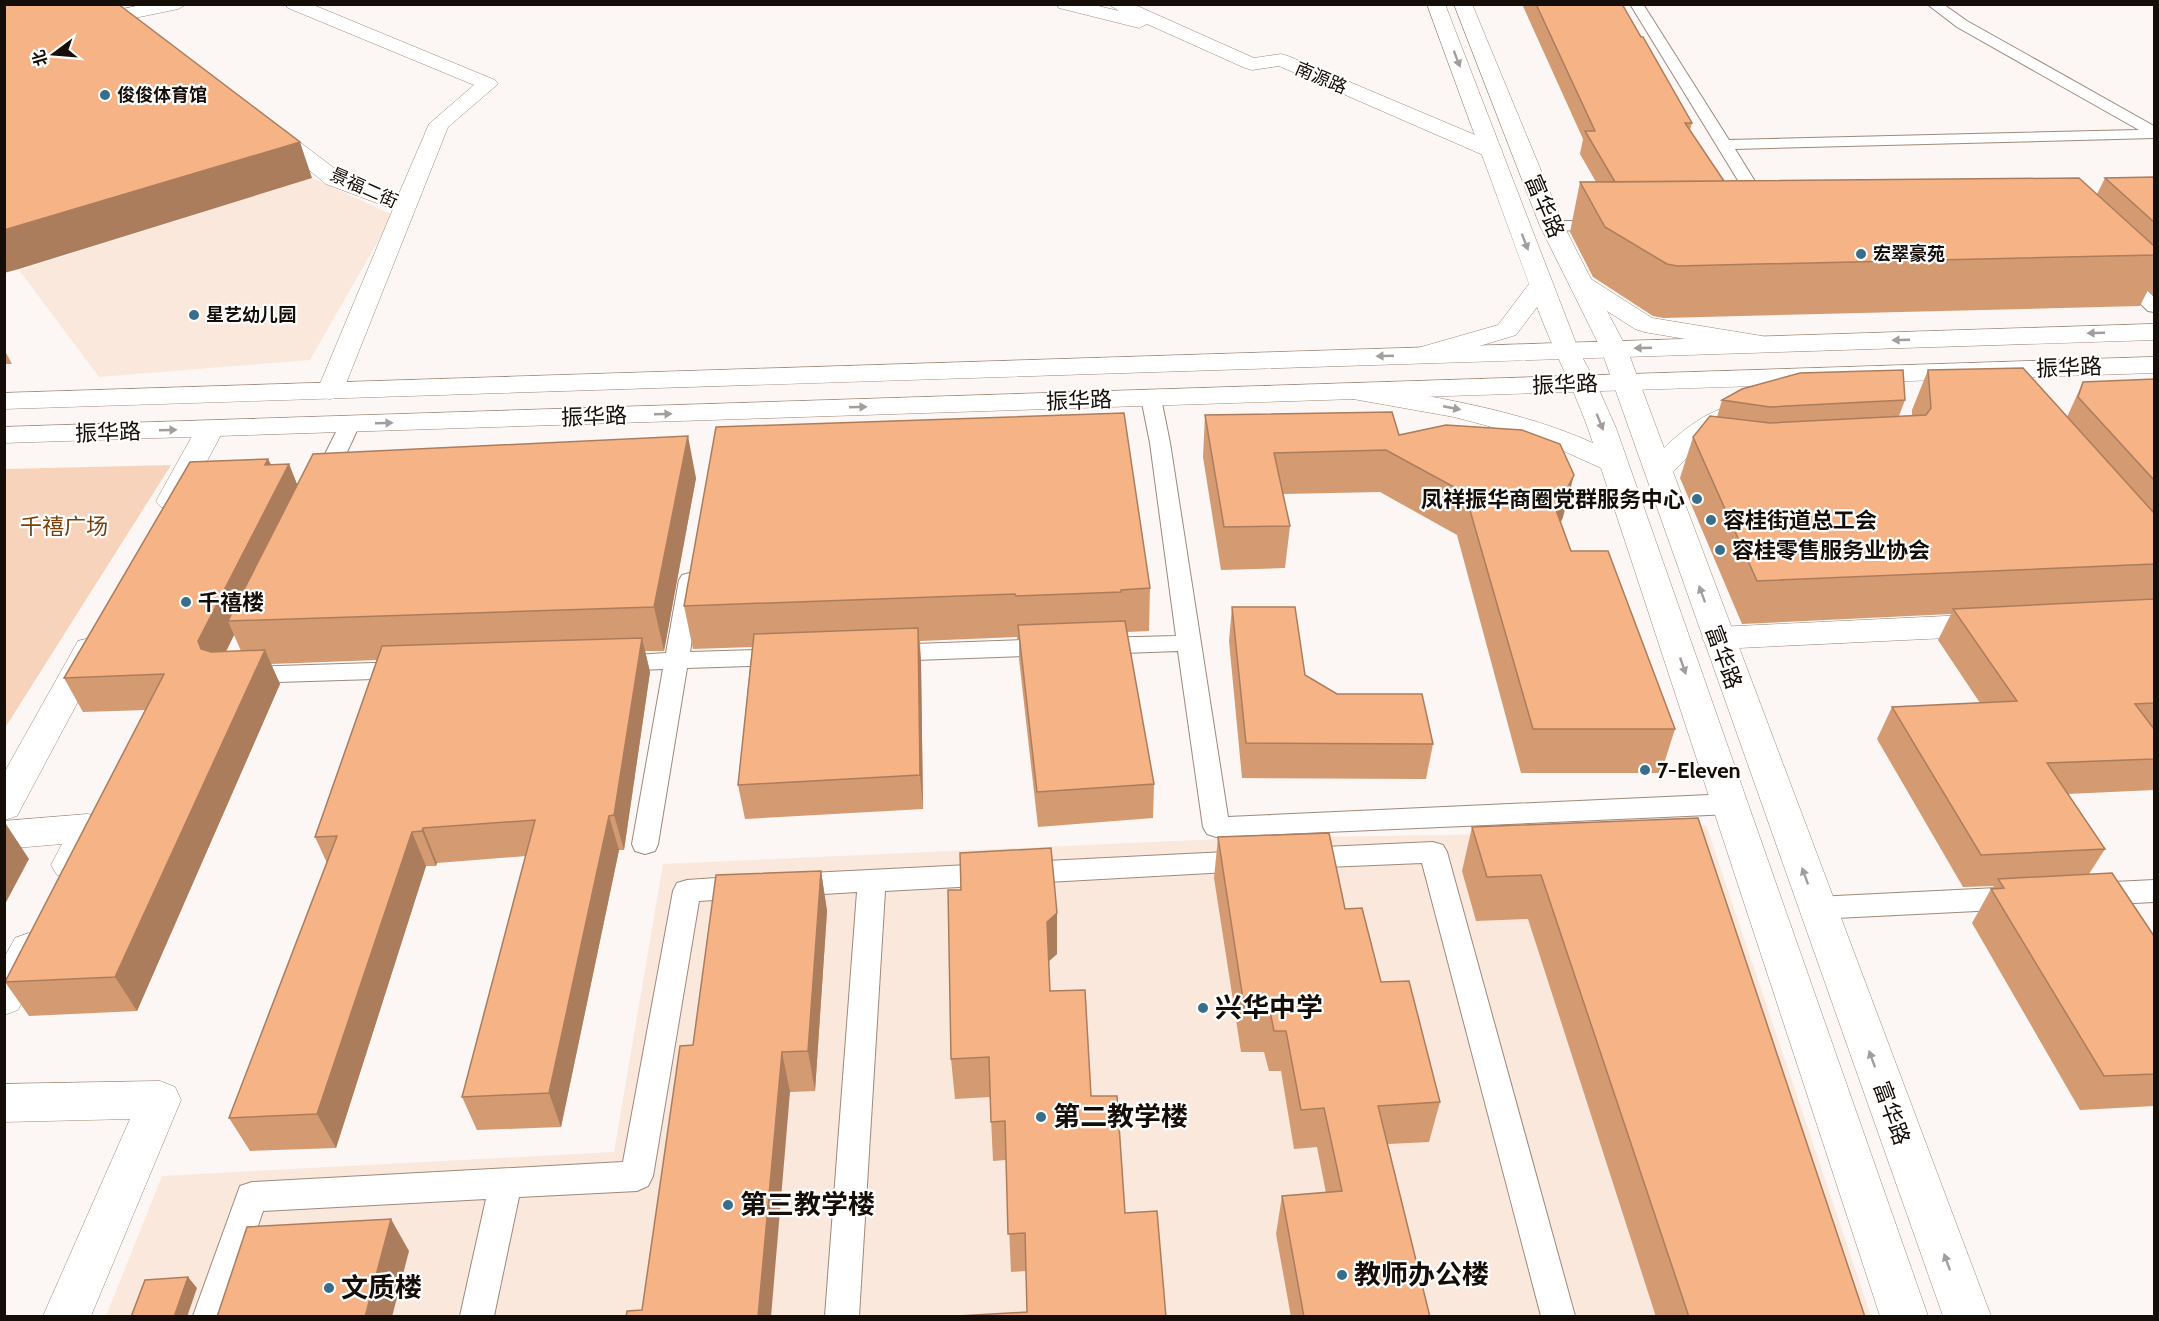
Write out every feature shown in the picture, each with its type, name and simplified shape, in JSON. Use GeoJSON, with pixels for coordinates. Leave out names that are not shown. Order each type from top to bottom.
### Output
{"type":"FeatureCollection","features":[{"type":"Feature","properties":{"kind":"street"},"geometry":{"type":"LineString","coordinates":[[143,28],[125,14],[178,4]]}},
{"type":"Feature","properties":{"kind":"street"},"geometry":{"type":"LineString","coordinates":[[294,4],[488,84],[439,124],[330,391]]}},
{"type":"Feature","properties":{"kind":"street"},"geometry":{"type":"LineString","coordinates":[[1065,4],[1179,32]]}},
{"type":"Feature","properties":{"kind":"street","name":"南源路"},"geometry":{"type":"LineString","coordinates":[[1117,4],[1252,64],[1281,60],[1491,150]]}},
{"type":"Feature","properties":{"kind":"street","name":"富华路"},"geometry":{"type":"LineString","coordinates":[[1436,4],[1566,351],[1584,383],[1614,463],[1904,1317]]}},
{"type":"Feature","properties":{"kind":"street","name":"富华路"},"geometry":{"type":"LineString","coordinates":[[1463,4],[1552,226],[1614,349],[1967,1317]]}},
{"type":"Feature","properties":{"kind":"street","name":"景福二街"},"geometry":{"type":"LineString","coordinates":[[252,114],[334,179],[405,206]]}},
{"type":"Feature","properties":{"kind":"street"},"geometry":{"type":"LineString","coordinates":[[1581,282],[1644,324],[1762,344]]}},
{"type":"Feature","properties":{"kind":"street"},"geometry":{"type":"LineString","coordinates":[[1423,355],[1507,330],[1541,284]]}},
{"type":"Feature","properties":{"kind":"street","name":"振华路"},"geometry":{"type":"LineString","coordinates":[[4,401],[2154,332]]}},
{"type":"Feature","properties":{"kind":"street","name":"振华路"},"geometry":{"type":"LineString","coordinates":[[4,435],[350,424],[718,421],[1151,398],[1845,375],[1898,384],[1993,379],[2154,364]]}},
{"type":"Feature","properties":{"kind":"street"},"geometry":{"type":"LineString","coordinates":[[1657,471],[1693,435],[1752,404],[1845,375]]}},
{"type":"Feature","properties":{"kind":"street"},"geometry":{"type":"LineString","coordinates":[[1353,391],[1456,409],[1547,433],[1614,463]]}},
{"type":"Feature","properties":{"kind":"street"},"geometry":{"type":"LineString","coordinates":[[159,523],[210,429]]}},
{"type":"Feature","properties":{"kind":"street"},"geometry":{"type":"LineString","coordinates":[[1718,638],[2013,624]]}},
{"type":"Feature","properties":{"kind":"street"},"geometry":{"type":"LineString","coordinates":[[4,807],[102,628]]}},
{"type":"Feature","properties":{"kind":"street"},"geometry":{"type":"LineString","coordinates":[[4,835],[87,828],[51,903],[15,956],[4,998]]}},
{"type":"Feature","properties":{"kind":"street"},"geometry":{"type":"LineString","coordinates":[[4,1103],[160,1100],[67,1317]]}},
{"type":"Feature","properties":{"kind":"lane"},"geometry":{"type":"LineString","coordinates":[[1636,4],[1773,224],[1762,224]]}},
{"type":"Feature","properties":{"kind":"lane"},"geometry":{"type":"LineString","coordinates":[[1933,4],[1962,24],[2154,133]]}},
{"type":"Feature","properties":{"kind":"lane"},"geometry":{"type":"LineString","coordinates":[[1725,145],[2154,133]]}},
{"type":"Feature","properties":{"kind":"lane"},"geometry":{"type":"LineString","coordinates":[[1552,226],[1622,225]]}},
{"type":"Feature","properties":{"kind":"lane"},"geometry":{"type":"LineString","coordinates":[[2112,267],[2154,307]]}},
{"type":"Feature","properties":{"kind":"lane"},"geometry":{"type":"LineString","coordinates":[[1151,398],[1160,443],[1216,827],[1731,804]]}},
{"type":"Feature","properties":{"kind":"lane"},"geometry":{"type":"LineString","coordinates":[[315,496],[350,424]]}},
{"type":"Feature","properties":{"kind":"lane"},"geometry":{"type":"LineString","coordinates":[[1682,446],[1710,450]]}},
{"type":"Feature","properties":{"kind":"lane"},"geometry":{"type":"LineString","coordinates":[[645,844],[695,555]]}},
{"type":"Feature","properties":{"kind":"lane"},"geometry":{"type":"LineString","coordinates":[[867,654],[1188,642]]}},
{"type":"Feature","properties":{"kind":"lane"},"geometry":{"type":"LineString","coordinates":[[238,655],[228,676],[428,669]]}},
{"type":"Feature","properties":{"kind":"lane"},"geometry":{"type":"LineString","coordinates":[[594,664],[807,656]]}},
{"type":"Feature","properties":{"kind":"lane"},"geometry":{"type":"LineString","coordinates":[[210,1317],[252,1197],[637,1176],[687,891],[1433,852],[1558,1317]]}},
{"type":"Feature","properties":{"kind":"lane"},"geometry":{"type":"LineString","coordinates":[[842,1317],[872,880]]}},
{"type":"Feature","properties":{"kind":"lane"},"geometry":{"type":"LineString","coordinates":[[2073,895],[2154,891]]}},
{"type":"Feature","properties":{"kind":"lane"},"geometry":{"type":"LineString","coordinates":[[1816,908],[2038,897]]}},
{"type":"Feature","properties":{"kind":"lane"},"geometry":{"type":"LineString","coordinates":[[477,1317],[506,1183]]}},
{"type":"Feature","properties":{"kind":"shaded area","name":"星艺幼儿园"},"geometry":{"type":"Polygon","coordinates":[[[312,178],[393,215],[310,360],[99,377],[19,270],[312,178]]]}},
{"type":"Feature","properties":{"kind":"shaded area","name":"兴华中学"},"geometry":{"type":"Polygon","coordinates":[[[1706,825],[1871,1316],[106,1316],[162,1176],[614,1152],[663,864],[1242,838],[1450,835],[1706,825]]]}},
{"type":"Feature","properties":{"kind":"green space","name":"千禧广场"},"geometry":{"type":"Polygon","coordinates":[[[171,465],[5,728],[5,469],[171,465]]]}},
{"type":"Feature","properties":{"kind":"building","name":"俊俊体育馆"},"geometry":{"type":"Polygon","coordinates":[[[4,4],[118,4],[300,142],[4,230],[4,4]]]}},
{"type":"Feature","properties":{"kind":"building"},"geometry":{"type":"Polygon","coordinates":[[[1536,4],[1622,4],[1692,123],[1685,123],[1724,181],[1615,182],[1585,131],[1595,131],[1536,4]]]}},
{"type":"Feature","properties":{"kind":"building"},"geometry":{"type":"Polygon","coordinates":[[[2154,177],[2154,222],[2105,178],[2154,177]]]}},
{"type":"Feature","properties":{"kind":"building"},"geometry":{"type":"Polygon","coordinates":[[[2079,178],[2154,246],[2154,255],[1677,266],[1667,264],[1605,227],[1580,182],[2079,178]]]}},
{"type":"Feature","properties":{"kind":"building"},"geometry":{"type":"Polygon","coordinates":[[[2023,368],[2154,513],[2154,564],[1757,581],[1693,437],[1710,416],[1770,423],[1926,415],[1931,408],[1928,370],[2023,368]]]}},
{"type":"Feature","properties":{"kind":"building"},"geometry":{"type":"Polygon","coordinates":[[[1903,370],[1905,400],[1770,407],[1722,400],[1742,389],[1800,373],[1903,370]]]}},
{"type":"Feature","properties":{"kind":"building"},"geometry":{"type":"Polygon","coordinates":[[[2154,379],[2154,480],[2078,397],[2083,382],[2154,379]]]}},
{"type":"Feature","properties":{"kind":"building"},"geometry":{"type":"Polygon","coordinates":[[[1392,412],[1399,435],[1446,425],[1522,430],[1560,444],[1574,475],[1556,510],[1571,551],[1608,551],[1675,729],[1533,729],[1465,493],[1386,450],[1274,453],[1290,526],[1224,527],[1205,415],[1392,412]]]}},
{"type":"Feature","properties":{"kind":"building"},"geometry":{"type":"Polygon","coordinates":[[[1124,413],[1150,588],[1121,590],[1121,592],[684,606],[716,427],[1124,413]]]}},
{"type":"Feature","properties":{"kind":"building"},"geometry":{"type":"Polygon","coordinates":[[[688,436],[654,607],[228,621],[313,454],[688,436]]]}},
{"type":"Feature","properties":{"kind":"building"},"geometry":{"type":"Polygon","coordinates":[[[268,459],[265,465],[289,464],[198,641],[201,649],[211,652],[265,650],[115,977],[5,982],[164,674],[64,678],[190,462],[268,459]]]}},
{"type":"Feature","properties":{"kind":"building"},"geometry":{"type":"Polygon","coordinates":[[[2154,599],[2154,703],[2135,704],[2154,729],[2154,759],[2047,763],[2105,849],[1981,855],[1892,707],[2017,701],[1953,609],[2154,599]]]}},
{"type":"Feature","properties":{"kind":"building"},"geometry":{"type":"Polygon","coordinates":[[[1232,607],[1295,607],[1305,675],[1337,694],[1422,694],[1433,744],[1246,743],[1232,607]]]}},
{"type":"Feature","properties":{"kind":"building"},"geometry":{"type":"Polygon","coordinates":[[[1125,621],[1154,784],[1037,792],[1018,625],[1125,621]]]}},
{"type":"Feature","properties":{"kind":"building"},"geometry":{"type":"Polygon","coordinates":[[[918,628],[920,775],[738,785],[754,634],[918,628]]]}},
{"type":"Feature","properties":{"kind":"building"},"geometry":{"type":"Polygon","coordinates":[[[642,638],[614,815],[609,816],[549,1093],[462,1097],[535,820],[423,828],[422,831],[412,832],[317,1114],[229,1118],[337,836],[315,837],[382,646],[642,638]]]}},
{"type":"Feature","properties":{"kind":"building"},"geometry":{"type":"Polygon","coordinates":[[[1698,818],[1865,1317],[1689,1317],[1541,875],[1487,877],[1472,827],[1698,818]]]}},
{"type":"Feature","properties":{"kind":"building"},"geometry":{"type":"Polygon","coordinates":[[[1329,833],[1345,909],[1362,908],[1381,982],[1409,981],[1440,1102],[1378,1106],[1430,1317],[1304,1317],[1282,1196],[1342,1191],[1324,1108],[1301,1110],[1286,1031],[1274,1031],[1270,1011],[1245,1012],[1218,837],[1329,833]]]}},
{"type":"Feature","properties":{"kind":"building","name":"第二教学楼"},"geometry":{"type":"Polygon","coordinates":[[[1051,848],[1057,913],[1047,922],[1050,991],[1085,990],[1091,1096],[1117,1096],[1125,1213],[1157,1211],[1166,1317],[940,1317],[1027,1312],[1025,1233],[1008,1234],[1005,1121],[991,1122],[989,1057],[951,1059],[948,890],[961,890],[960,853],[1051,848]]]}},
{"type":"Feature","properties":{"kind":"building","name":"第三教学楼"},"geometry":{"type":"Polygon","coordinates":[[[821,871],[808,1051],[782,1052],[758,1317],[626,1317],[627,1311],[642,1310],[680,1046],[693,1045],[716,875],[821,871]]]}},
{"type":"Feature","properties":{"kind":"building"},"geometry":{"type":"Polygon","coordinates":[[[2112,873],[2154,936],[2154,1074],[2104,1076],[1991,889],[2004,888],[1998,879],[2112,873]]]}},
{"type":"Feature","properties":{"kind":"building"},"geometry":{"type":"Polygon","coordinates":[[[391,1219],[365,1317],[217,1317],[247,1227],[391,1219]]]}},
{"type":"Feature","properties":{"kind":"building"},"geometry":{"type":"Polygon","coordinates":[[[188,1277],[174,1317],[131,1317],[145,1280],[188,1277]]]}},
{"type":"Feature","properties":{"kind":"place","name":"俊俊体育馆"},"geometry":{"type":"Point","coordinates":[105,95]}},
{"type":"Feature","properties":{"kind":"place","name":"宏翠豪苑"},"geometry":{"type":"Point","coordinates":[1861,254]}},
{"type":"Feature","properties":{"kind":"place","name":"星艺幼儿园"},"geometry":{"type":"Point","coordinates":[194,315]}},
{"type":"Feature","properties":{"kind":"place","name":"凤祥振华商圈党群服务中心"},"geometry":{"type":"Point","coordinates":[1697,499]}},
{"type":"Feature","properties":{"kind":"place","name":"容桂街道总工会"},"geometry":{"type":"Point","coordinates":[1711,520]}},
{"type":"Feature","properties":{"kind":"place","name":"容桂零售服务业协会"},"geometry":{"type":"Point","coordinates":[1720,550]}},
{"type":"Feature","properties":{"kind":"place","name":"千禧楼"},"geometry":{"type":"Point","coordinates":[186,602]}},
{"type":"Feature","properties":{"kind":"place","name":"7-Eleven"},"geometry":{"type":"Point","coordinates":[1645,770]}},
{"type":"Feature","properties":{"kind":"place","name":"兴华中学"},"geometry":{"type":"Point","coordinates":[1203,1008]}},
{"type":"Feature","properties":{"kind":"place","name":"第二教学楼"},"geometry":{"type":"Point","coordinates":[1041,1117]}},
{"type":"Feature","properties":{"kind":"place","name":"第三教学楼"},"geometry":{"type":"Point","coordinates":[728,1205]}},
{"type":"Feature","properties":{"kind":"place","name":"教师办公楼"},"geometry":{"type":"Point","coordinates":[1342,1275]}},
{"type":"Feature","properties":{"kind":"place","name":"文质楼"},"geometry":{"type":"Point","coordinates":[329,1288]}}]}
